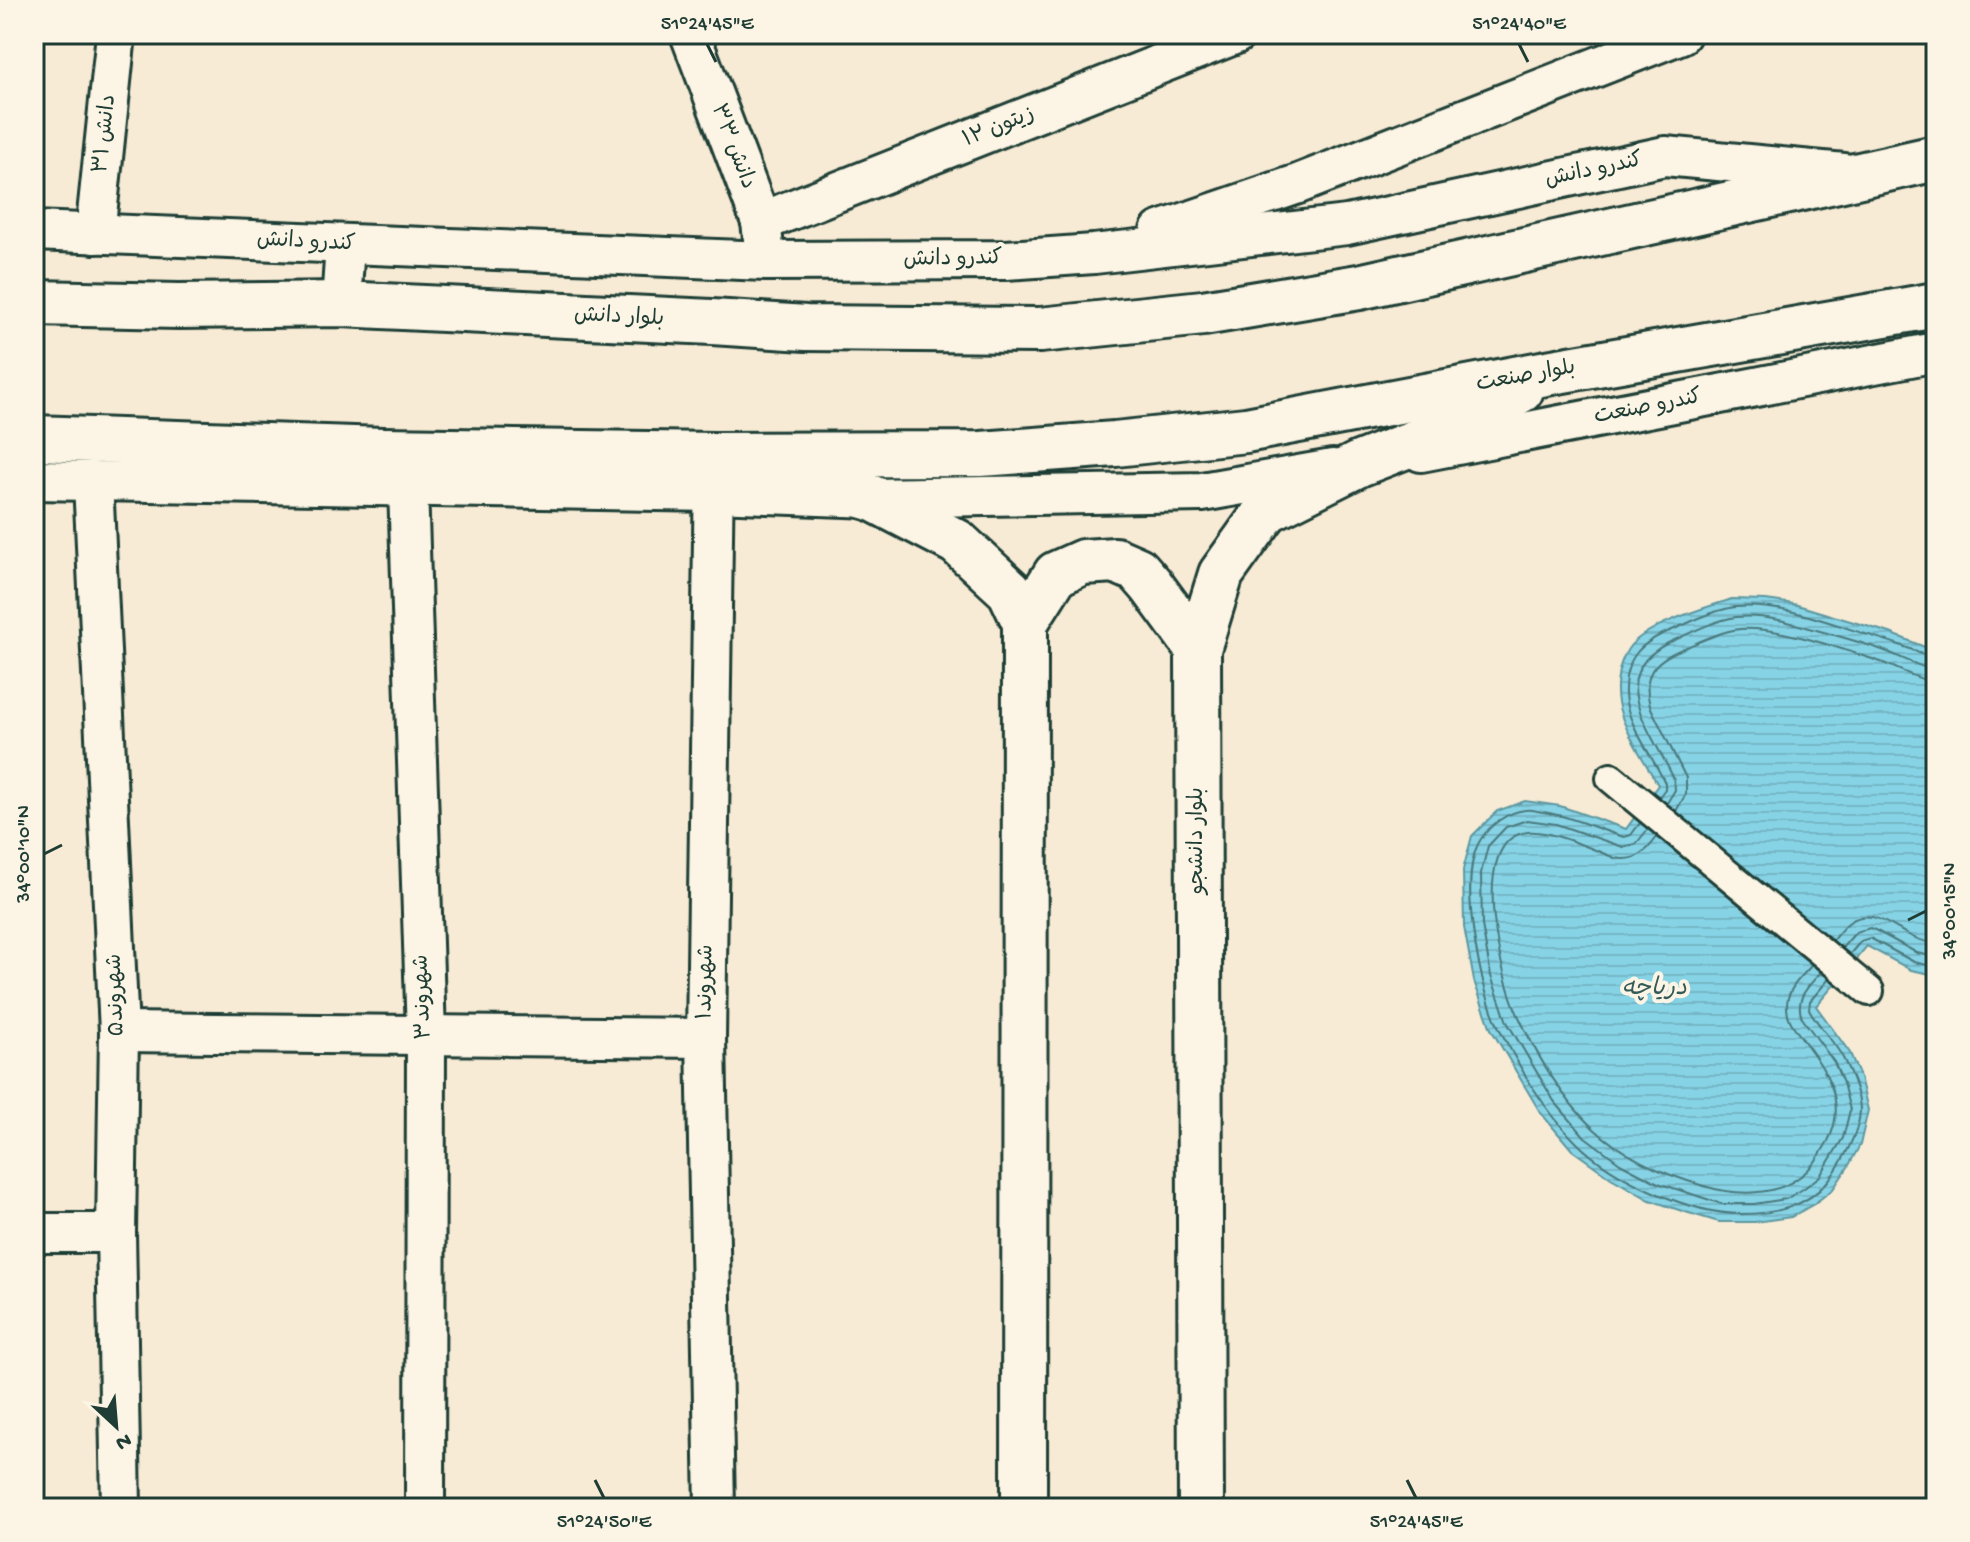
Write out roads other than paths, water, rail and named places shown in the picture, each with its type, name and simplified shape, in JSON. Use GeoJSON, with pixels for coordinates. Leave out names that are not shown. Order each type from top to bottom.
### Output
{"type":"FeatureCollection","features":[{"type":"Feature","properties":{"kind":"main road"},"geometry":{"type":"LineString","coordinates":[[1863,175],[1936,158]]}},
{"type":"Feature","properties":{"kind":"main road","name":"بلوار دانش"},"geometry":{"type":"LineString","coordinates":[[34,303],[179,306],[341,304],[806,328],[1040,330],[1203,313],[1359,287],[1863,175]]}},
{"type":"Feature","properties":{"kind":"main road","name":"بلوار صنعت"},"geometry":{"type":"LineString","coordinates":[[714,473],[1115,444],[1246,430],[1552,372],[1936,305]]}},
{"type":"Feature","properties":{"kind":"main road","name":"بلوار دانشجو"},"geometry":{"type":"LineString","coordinates":[[1201,1508],[1198,649],[1221,574],[1267,510],[1359,464],[1452,428],[1552,372]]}},
{"type":"Feature","properties":{"kind":"main road"},"geometry":{"type":"LineString","coordinates":[[34,438],[383,450],[812,480],[872,498],[957,542],[1010,591],[1025,623],[1024,1508]]}},
{"type":"Feature","properties":{"kind":"main road"},"geometry":{"type":"LineString","coordinates":[[1025,623],[1056,574],[1083,562],[1115,560],[1138,570],[1198,649]]}},
{"type":"Feature","properties":{"kind":"street","name":"دانش ۳۱"},"geometry":{"type":"LineString","coordinates":[[95,234],[116,34]]}},
{"type":"Feature","properties":{"kind":"street","name":"دانش ۳۳"},"geometry":{"type":"LineString","coordinates":[[690,34],[761,222],[766,261]]}},
{"type":"Feature","properties":{"kind":"street","name":"زیتون ۱۲"},"geometry":{"type":"LineString","coordinates":[[761,222],[1236,34]]}},
{"type":"Feature","properties":{"kind":"street"},"geometry":{"type":"LineString","coordinates":[[1094,254],[1298,184],[1681,34]]}},
{"type":"Feature","properties":{"kind":"street","name":"کندرو دانش"},"geometry":{"type":"LineString","coordinates":[[34,231],[766,261],[1006,260],[1094,254],[1347,225],[1665,156],[1863,175]]}},
{"type":"Feature","properties":{"kind":"street"},"geometry":{"type":"LineString","coordinates":[[341,304],[345,245]]}},
{"type":"Feature","properties":{"kind":"street"},"geometry":{"type":"LineString","coordinates":[[1672,351],[1748,388]]}},
{"type":"Feature","properties":{"kind":"street","name":"کندرو صنعت"},"geometry":{"type":"LineString","coordinates":[[1359,464],[1936,352]]}},
{"type":"Feature","properties":{"kind":"street"},"geometry":{"type":"LineString","coordinates":[[872,498],[1202,492],[1359,464]]}},
{"type":"Feature","properties":{"kind":"street"},"geometry":{"type":"LineString","coordinates":[[34,480],[408,487],[714,473]]}},
{"type":"Feature","properties":{"kind":"street","name":"شهروند۱"},"geometry":{"type":"LineString","coordinates":[[714,473],[706,1038],[715,1508]]}},
{"type":"Feature","properties":{"kind":"street","name":"شهروند۵"},"geometry":{"type":"LineString","coordinates":[[93,482],[119,1032],[116,1233],[121,1508]]}},
{"type":"Feature","properties":{"kind":"street","name":"شهروند۳"},"geometry":{"type":"LineString","coordinates":[[408,487],[426,1035],[425,1508]]}},
{"type":"Feature","properties":{"kind":"street"},"geometry":{"type":"LineString","coordinates":[[1611,778],[1869,991]]}},
{"type":"Feature","properties":{"kind":"street"},"geometry":{"type":"LineString","coordinates":[[119,1032],[706,1038]]}},
{"type":"Feature","properties":{"kind":"street"},"geometry":{"type":"LineString","coordinates":[[34,1233],[116,1233]]}},
{"type":"Feature","properties":{"kind":"water","name":"دریاچه"},"geometry":{"type":"Polygon","coordinates":[[[1732,599],[1794,604],[1890,633],[1936,654],[1936,975],[1911,970],[1867,946],[1816,1006],[1850,1053],[1860,1077],[1868,1110],[1860,1145],[1833,1189],[1814,1204],[1791,1217],[1755,1222],[1719,1222],[1650,1200],[1611,1178],[1572,1150],[1540,1112],[1491,1029],[1474,981],[1464,927],[1463,870],[1472,836],[1497,811],[1525,801],[1560,806],[1626,829],[1658,785],[1628,731],[1619,706],[1617,681],[1624,656],[1636,640],[1647,632],[1691,612],[1732,599]]]}}]}
